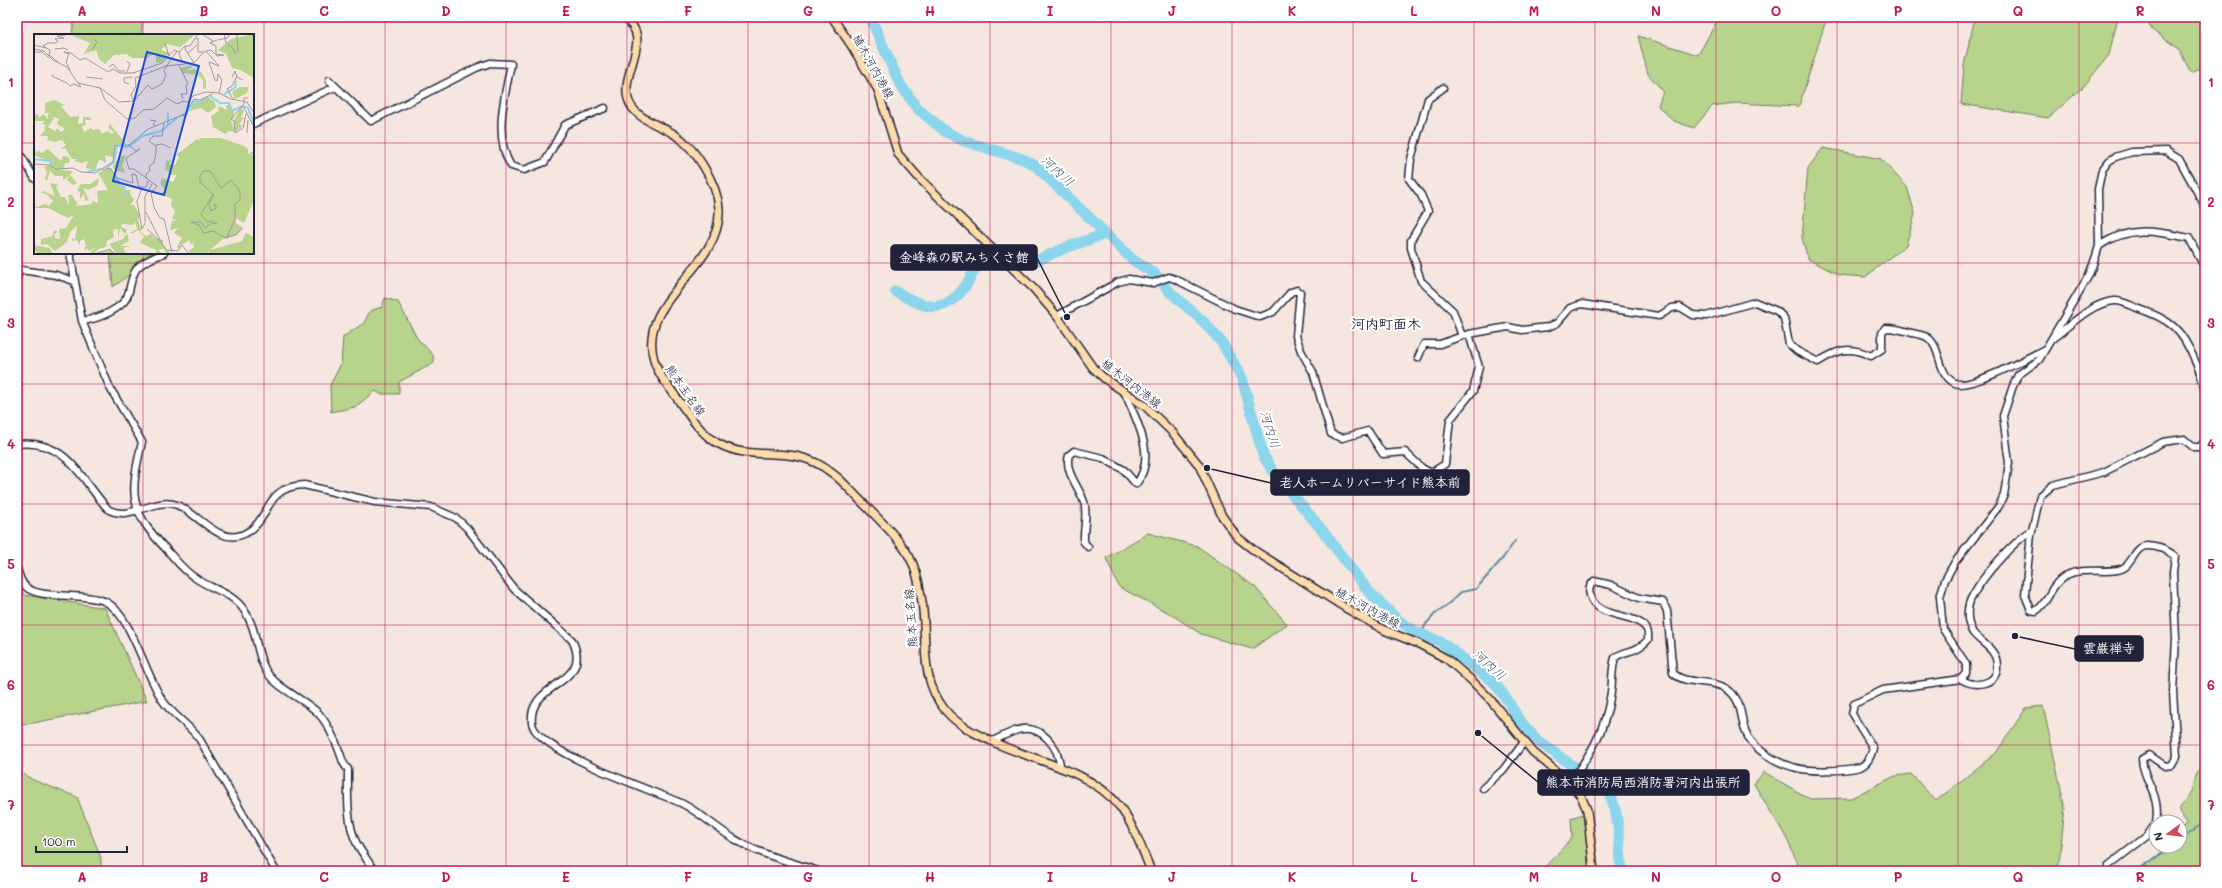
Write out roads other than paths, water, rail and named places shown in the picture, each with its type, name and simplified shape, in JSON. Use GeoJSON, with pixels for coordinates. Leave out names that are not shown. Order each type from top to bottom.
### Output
{"type":"FeatureCollection","features":[{"type":"Feature","properties":{"kind":"main road","name":"熊本玉名線"},"geometry":{"type":"LineString","coordinates":[[622,17],[628,20],[636,31],[638,42],[626,86],[629,102],[639,114],[674,134],[691,147],[712,184],[719,206],[717,229],[712,244],[658,315],[651,344],[653,358],[661,375],[686,412],[709,438],[721,445],[737,450],[793,455],[817,463],[834,474],[895,538],[909,556],[917,574],[922,599],[926,669],[935,695],[945,710],[962,726],[993,742],[1060,768],[1088,781],[1110,795],[1121,809],[1135,833],[1151,871]]}},
{"type":"Feature","properties":{"kind":"main road","name":"植木河内港線"},"geometry":{"type":"LineString","coordinates":[[832,17],[878,90],[898,154],[920,179],[1034,289],[1057,316],[1093,368],[1150,410],[1189,451],[1205,477],[1222,516],[1237,537],[1255,551],[1354,613],[1384,630],[1419,644],[1447,659],[1479,688],[1524,742],[1572,780],[1587,810],[1594,871]]}},
{"type":"Feature","properties":{"kind":"street"},"geometry":{"type":"LineString","coordinates":[[329,80],[371,122],[476,68],[490,63],[511,64],[504,96],[502,135],[511,166],[524,170],[545,162],[565,125],[604,108]]}},
{"type":"Feature","properties":{"kind":"street"},"geometry":{"type":"LineString","coordinates":[[254,124],[335,87]]}},
{"type":"Feature","properties":{"kind":"street"},"geometry":{"type":"LineString","coordinates":[[1442,88],[1428,99],[1411,159],[1409,179],[1421,195],[1428,211],[1411,240],[1421,281],[1453,311],[1462,336]]}},
{"type":"Feature","properties":{"kind":"street"},"geometry":{"type":"LineString","coordinates":[[17,149],[34,177]]}},
{"type":"Feature","properties":{"kind":"street"},"geometry":{"type":"LineString","coordinates":[[1572,780],[1583,766],[1603,729],[1610,698],[1615,658],[1618,655],[1633,652],[1648,640],[1646,628],[1634,621],[1598,608],[1591,600],[1589,591],[1590,584],[1594,581],[1611,585],[1639,598],[1663,602],[1667,611],[1673,673],[1678,678],[1707,682],[1726,688],[1739,701],[1744,732],[1751,742],[1760,751],[1794,768],[1820,770],[1860,767],[1871,759],[1873,748],[1852,714],[1854,704],[1883,690],[1961,679],[1966,674],[1966,664],[1943,629],[1940,596],[1945,580],[1955,562],[1999,506],[2004,495],[2009,463],[2003,416],[2018,375],[2039,360],[2089,274],[2099,246],[2099,179],[2109,161],[2115,157],[2132,152],[2149,150],[2166,151],[2174,154],[2179,159],[2205,206]]}},
{"type":"Feature","properties":{"kind":"street"},"geometry":{"type":"LineString","coordinates":[[2099,246],[2111,238],[2135,232],[2158,231],[2189,238],[2199,254],[2205,268]]}},
{"type":"Feature","properties":{"kind":"street"},"geometry":{"type":"LineString","coordinates":[[70,254],[82,321],[110,388],[142,442],[134,478],[134,492],[139,511],[150,533],[194,578],[229,595],[244,609],[251,621],[261,659],[271,678],[290,690],[296,699],[317,712],[325,724],[348,769],[353,834],[357,844],[374,871]]}},
{"type":"Feature","properties":{"kind":"street"},"geometry":{"type":"LineString","coordinates":[[82,321],[97,316],[122,304],[141,264],[162,254]]}},
{"type":"Feature","properties":{"kind":"street"},"geometry":{"type":"LineString","coordinates":[[17,278],[19,268],[56,275],[74,282]]}},
{"type":"Feature","properties":{"kind":"street"},"geometry":{"type":"LineString","coordinates":[[1057,316],[1118,282],[1129,278],[1153,283],[1169,277],[1235,309],[1260,317],[1273,312],[1291,292],[1297,290],[1300,292],[1296,336],[1301,351],[1313,372],[1331,434],[1342,438],[1368,431],[1383,454],[1405,452],[1422,468],[1431,473],[1445,464],[1450,420],[1454,412],[1473,390],[1479,367],[1469,334]]}},
{"type":"Feature","properties":{"kind":"street"},"geometry":{"type":"LineString","coordinates":[[2049,341],[2094,308],[2115,301],[2148,311],[2171,324],[2181,333],[2188,343],[2198,366],[2203,379],[2205,392]]}},
{"type":"Feature","properties":{"kind":"street"},"geometry":{"type":"LineString","coordinates":[[1418,358],[1424,344],[1440,344],[1469,334],[1508,327],[1522,330],[1548,327],[1557,323],[1570,308],[1582,304],[1659,316],[1672,308],[1680,307],[1693,315],[1706,316],[1755,302],[1777,311],[1784,318],[1789,344],[1797,352],[1818,362],[1826,355],[1838,351],[1859,350],[1871,356],[1882,349],[1882,333],[1886,328],[1895,328],[1926,336],[1936,349],[1948,377],[1955,383],[1960,384],[1980,379],[2046,348]]}},
{"type":"Feature","properties":{"kind":"street"},"geometry":{"type":"LineString","coordinates":[[2198,366],[2205,365]]}},
{"type":"Feature","properties":{"kind":"street"},"geometry":{"type":"LineString","coordinates":[[1088,547],[1084,542],[1084,502],[1070,472],[1067,461],[1069,455],[1074,451],[1103,458],[1124,470],[1136,484],[1143,476],[1145,464],[1144,444],[1125,393]]}},
{"type":"Feature","properties":{"kind":"street"},"geometry":{"type":"LineString","coordinates":[[2157,814],[2156,796],[2142,759],[2143,756],[2149,755],[2165,766],[2172,765],[2177,756],[2173,692],[2176,639],[2173,572],[2175,556],[2165,549],[2146,546],[2140,548],[2125,567],[2116,570],[2078,571],[2066,576],[2054,584],[2042,607],[2036,611],[2031,610],[2025,596],[2032,530],[2040,496],[2053,485],[2104,472],[2163,442],[2184,439],[2193,446],[2200,447],[2205,441]]}},
{"type":"Feature","properties":{"kind":"street"},"geometry":{"type":"LineString","coordinates":[[17,444],[44,445],[59,452],[70,461],[109,510],[118,514],[139,511],[158,504],[175,504],[190,511],[215,531],[234,537],[244,534],[253,528],[275,496],[283,490],[293,486],[304,485],[375,502],[431,507],[445,511],[468,528],[514,589],[572,640],[577,649],[575,665],[570,674],[536,700],[531,717],[532,725],[537,734],[546,743],[585,763],[682,804],[736,840],[757,851],[818,871]]}},
{"type":"Feature","properties":{"kind":"street"},"geometry":{"type":"LineString","coordinates":[[1961,679],[1967,683],[1975,685],[1993,679],[1996,674],[1998,665],[1995,653],[1973,632],[1967,615],[1972,596],[2015,543],[2032,530]]}},
{"type":"Feature","properties":{"kind":"street"},"geometry":{"type":"LineString","coordinates":[[17,568],[23,584],[32,591],[94,598],[105,601],[114,608],[126,626],[163,701],[191,728],[200,740],[276,871]]}},
{"type":"Feature","properties":{"kind":"street"},"geometry":{"type":"LineString","coordinates":[[993,742],[1020,729],[1036,730],[1049,740],[1056,749],[1060,761],[1060,768]]}},
{"type":"Feature","properties":{"kind":"street"},"geometry":{"type":"LineString","coordinates":[[1483,788],[1503,770],[1524,742]]}},
{"type":"Feature","properties":{"kind":"street"},"geometry":{"type":"LineString","coordinates":[[2107,871],[2108,866],[2148,834]]}},
{"type":"Feature","properties":{"kind":"waterway","name":"河内川"},"geometry":{"type":"LineString","coordinates":[[870,17],[900,84],[918,109],[946,132],[964,141],[1023,159],[1036,166],[1133,260],[1155,274],[1170,292],[1204,322],[1222,343],[1242,378],[1263,455],[1272,470],[1322,530],[1368,591],[1398,620],[1416,632],[1441,642],[1494,682],[1508,701],[1519,720],[1538,741],[1606,790],[1611,796],[1618,828],[1622,871]]}},
{"type":"Feature","properties":{"kind":"waterway"},"geometry":{"type":"LineString","coordinates":[[895,291],[925,305],[943,305],[952,301],[960,293],[975,269],[982,263],[1036,261],[1065,248],[1105,234]]}},
{"type":"Feature","properties":{"kind":"waterway"},"geometry":{"type":"LineString","coordinates":[[1421,634],[1426,624],[1435,614],[1444,608],[1461,592],[1476,589],[1503,558],[1515,541]]}},
{"type":"Feature","properties":{"kind":"waterway"},"geometry":{"type":"LineString","coordinates":[[2188,834],[2205,820]]}},
{"type":"Feature","properties":{"kind":"waterway"},"geometry":{"type":"LineString","coordinates":[[2136,871],[2161,854]]}},
{"type":"Feature","properties":{"kind":"place","name":"金峰森の駅みちくさ館"},"geometry":{"type":"Point","coordinates":[1067,317]}},
{"type":"Feature","properties":{"kind":"place","name":"老人ホームリバーサイド熊本前"},"geometry":{"type":"Point","coordinates":[1207,468]}},
{"type":"Feature","properties":{"kind":"place","name":"雲巌禅寺"},"geometry":{"type":"Point","coordinates":[2015,636]}},
{"type":"Feature","properties":{"kind":"place","name":"熊本市消防局西消防署河内出張所"},"geometry":{"type":"Point","coordinates":[1478,733]}},
{"type":"Feature","properties":{"kind":"district","name":"河内町面木"},"geometry":{"type":"Point","coordinates":[1386,323]}}]}
